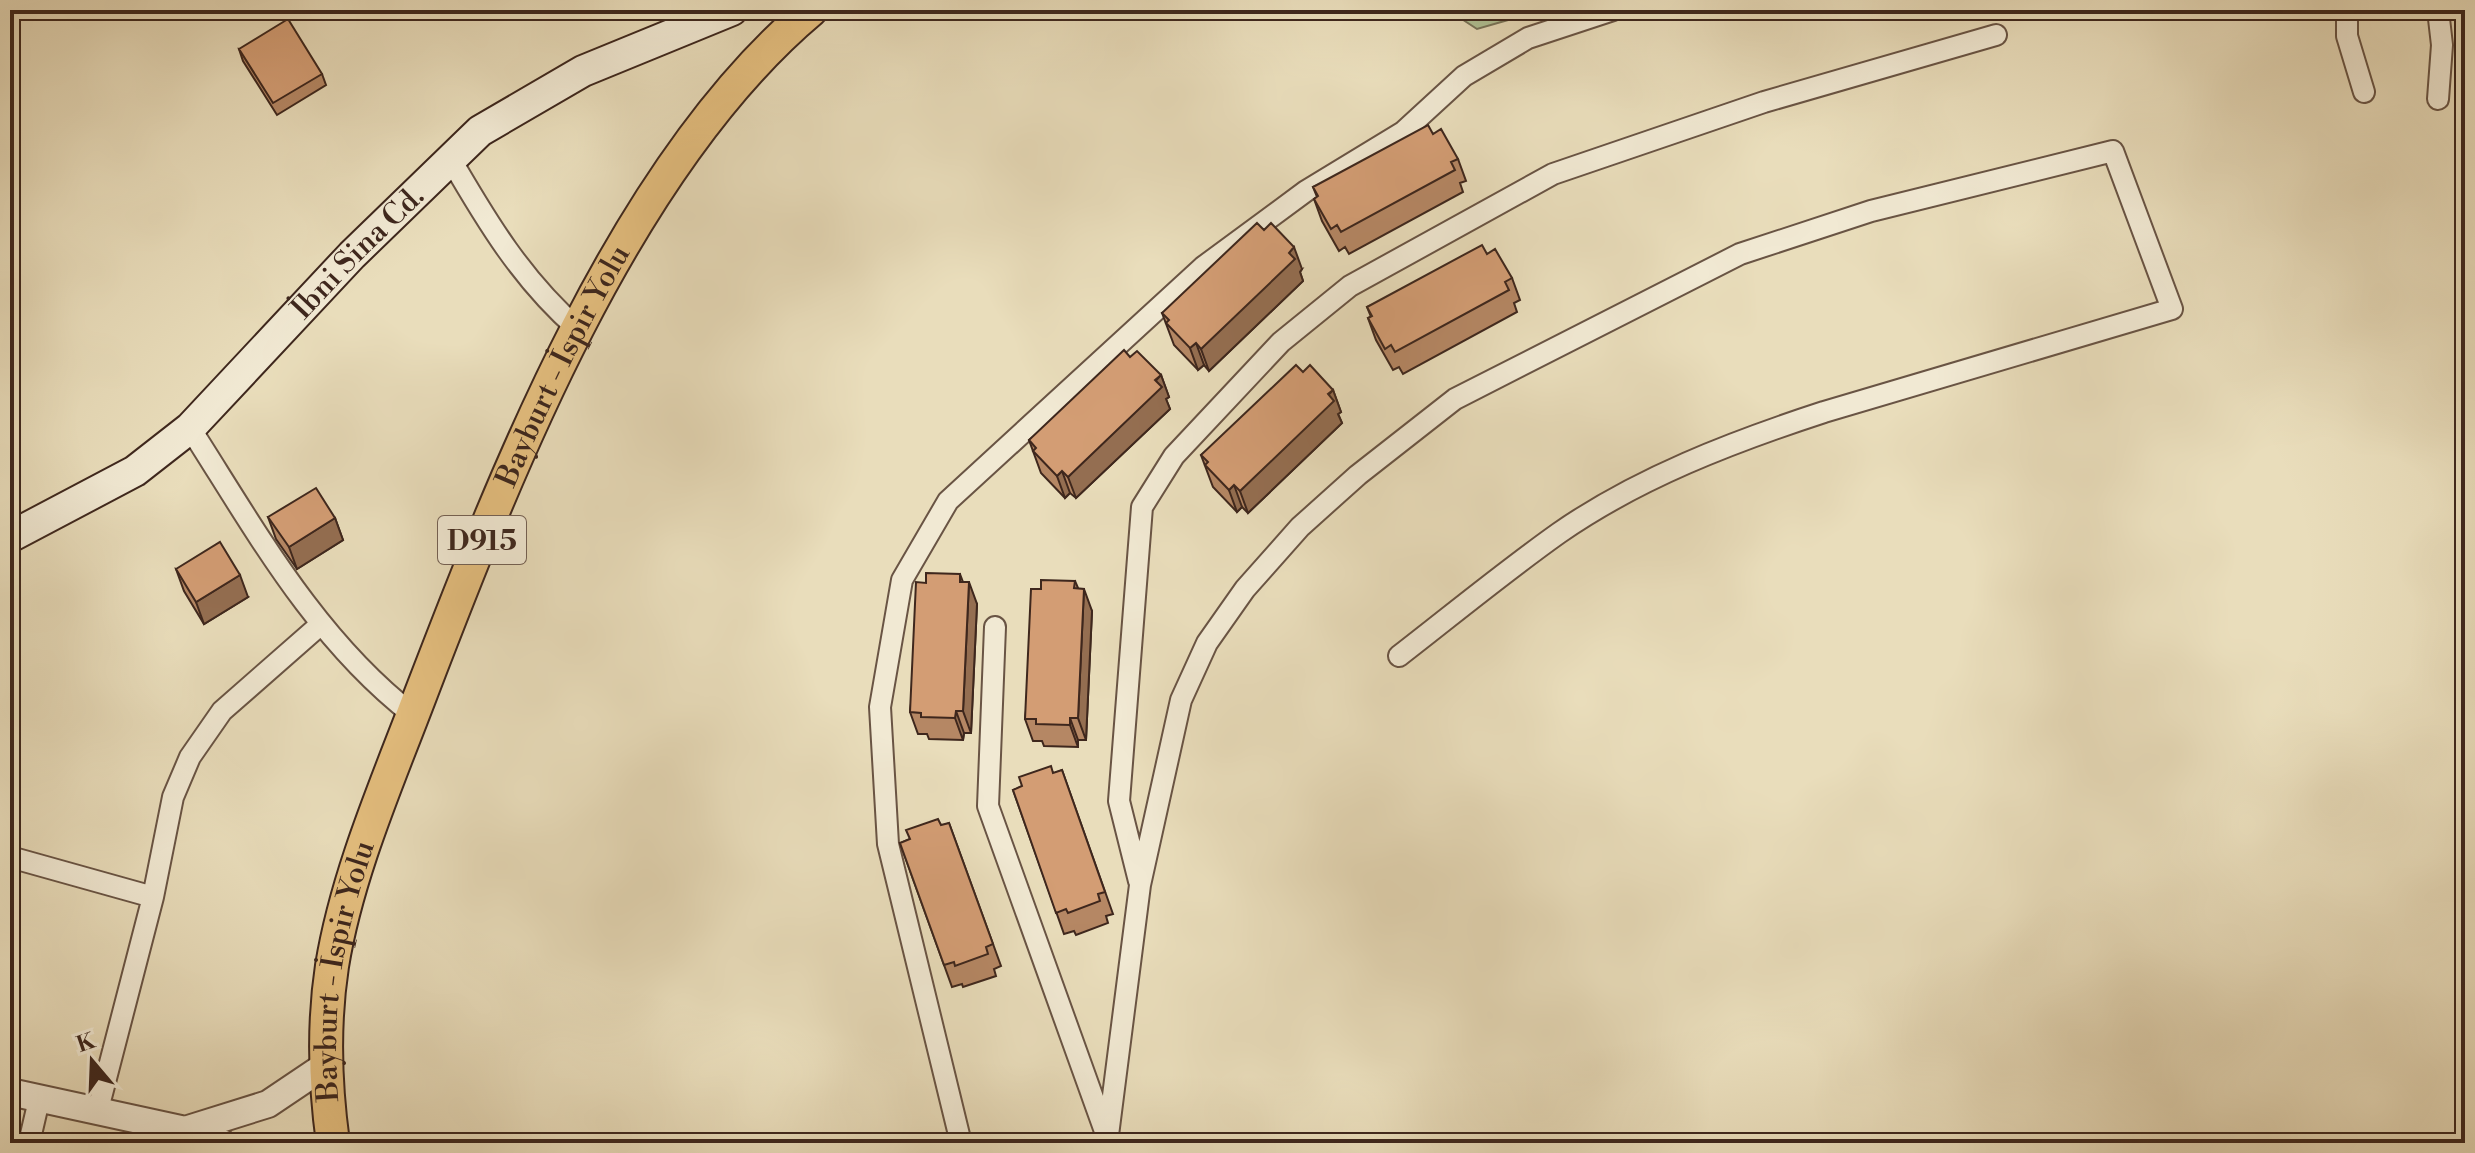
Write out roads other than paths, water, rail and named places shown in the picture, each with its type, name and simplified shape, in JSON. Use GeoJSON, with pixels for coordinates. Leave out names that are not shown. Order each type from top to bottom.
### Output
{"type":"FeatureCollection","features":[{"type":"Feature","properties":{"kind":"main road","name":"İbni Sina Cd."},"geometry":{"type":"LineString","coordinates":[[10,537],[135,471],[190,428],[352,255],[480,131],[583,71],[732,10]]}},
{"type":"Feature","properties":{"kind":"main road","name":"Bayburt - İspir Yolu"},"geometry":{"type":"LineString","coordinates":[[333,1143],[326,1065],[332,965],[344,913],[413,715],[459,595],[578,329],[674,165],[738,85],[811,10]]}},
{"type":"Feature","properties":{"kind":"street"},"geometry":{"type":"LineString","coordinates":[[961,1143],[888,844],[881,755],[880,707],[891,630],[902,580],[924,539],[948,501],[1203,267],[1306,191],[1403,132],[1464,76],[1528,38],[1613,10]]}},
{"type":"Feature","properties":{"kind":"street"},"geometry":{"type":"LineString","coordinates":[[2347,10],[2347,36],[2364,92]]}},
{"type":"Feature","properties":{"kind":"street"},"geometry":{"type":"LineString","coordinates":[[2438,10],[2442,45],[2438,99]]}},
{"type":"Feature","properties":{"kind":"street"},"geometry":{"type":"LineString","coordinates":[[1140,885],[1119,801],[1142,507],[1174,456],[1281,342],[1350,286],[1553,174],[1764,102],[1996,35]]}},
{"type":"Feature","properties":{"kind":"street"},"geometry":{"type":"LineString","coordinates":[[1108,1142],[1140,885],[1181,700],[1207,643],[1245,589],[1300,527],[1358,475],[1455,399],[1740,254],[1871,211],[2113,151],[2172,309],[1824,412],[1680,467],[1560,533],[1399,656]]}},
{"type":"Feature","properties":{"kind":"street"},"geometry":{"type":"LineString","coordinates":[[450,158],[515,264],[546,301],[578,329]]}},
{"type":"Feature","properties":{"kind":"street"},"geometry":{"type":"LineString","coordinates":[[190,428],[320,625],[379,689],[413,715]]}},
{"type":"Feature","properties":{"kind":"street"},"geometry":{"type":"LineString","coordinates":[[97,1113],[153,897],[173,797],[190,757],[222,711],[320,625]]}},
{"type":"Feature","properties":{"kind":"street"},"geometry":{"type":"LineString","coordinates":[[995,627],[988,806],[1108,1142]]}},
{"type":"Feature","properties":{"kind":"street"},"geometry":{"type":"LineString","coordinates":[[10,857],[153,897]]}},
{"type":"Feature","properties":{"kind":"street"},"geometry":{"type":"LineString","coordinates":[[185,1130],[268,1104],[326,1065]]}},
{"type":"Feature","properties":{"kind":"street"},"geometry":{"type":"LineString","coordinates":[[10,1092],[185,1130],[222,1143]]}},
{"type":"Feature","properties":{"kind":"street"},"geometry":{"type":"LineString","coordinates":[[29,1143],[39,1100]]}}]}
